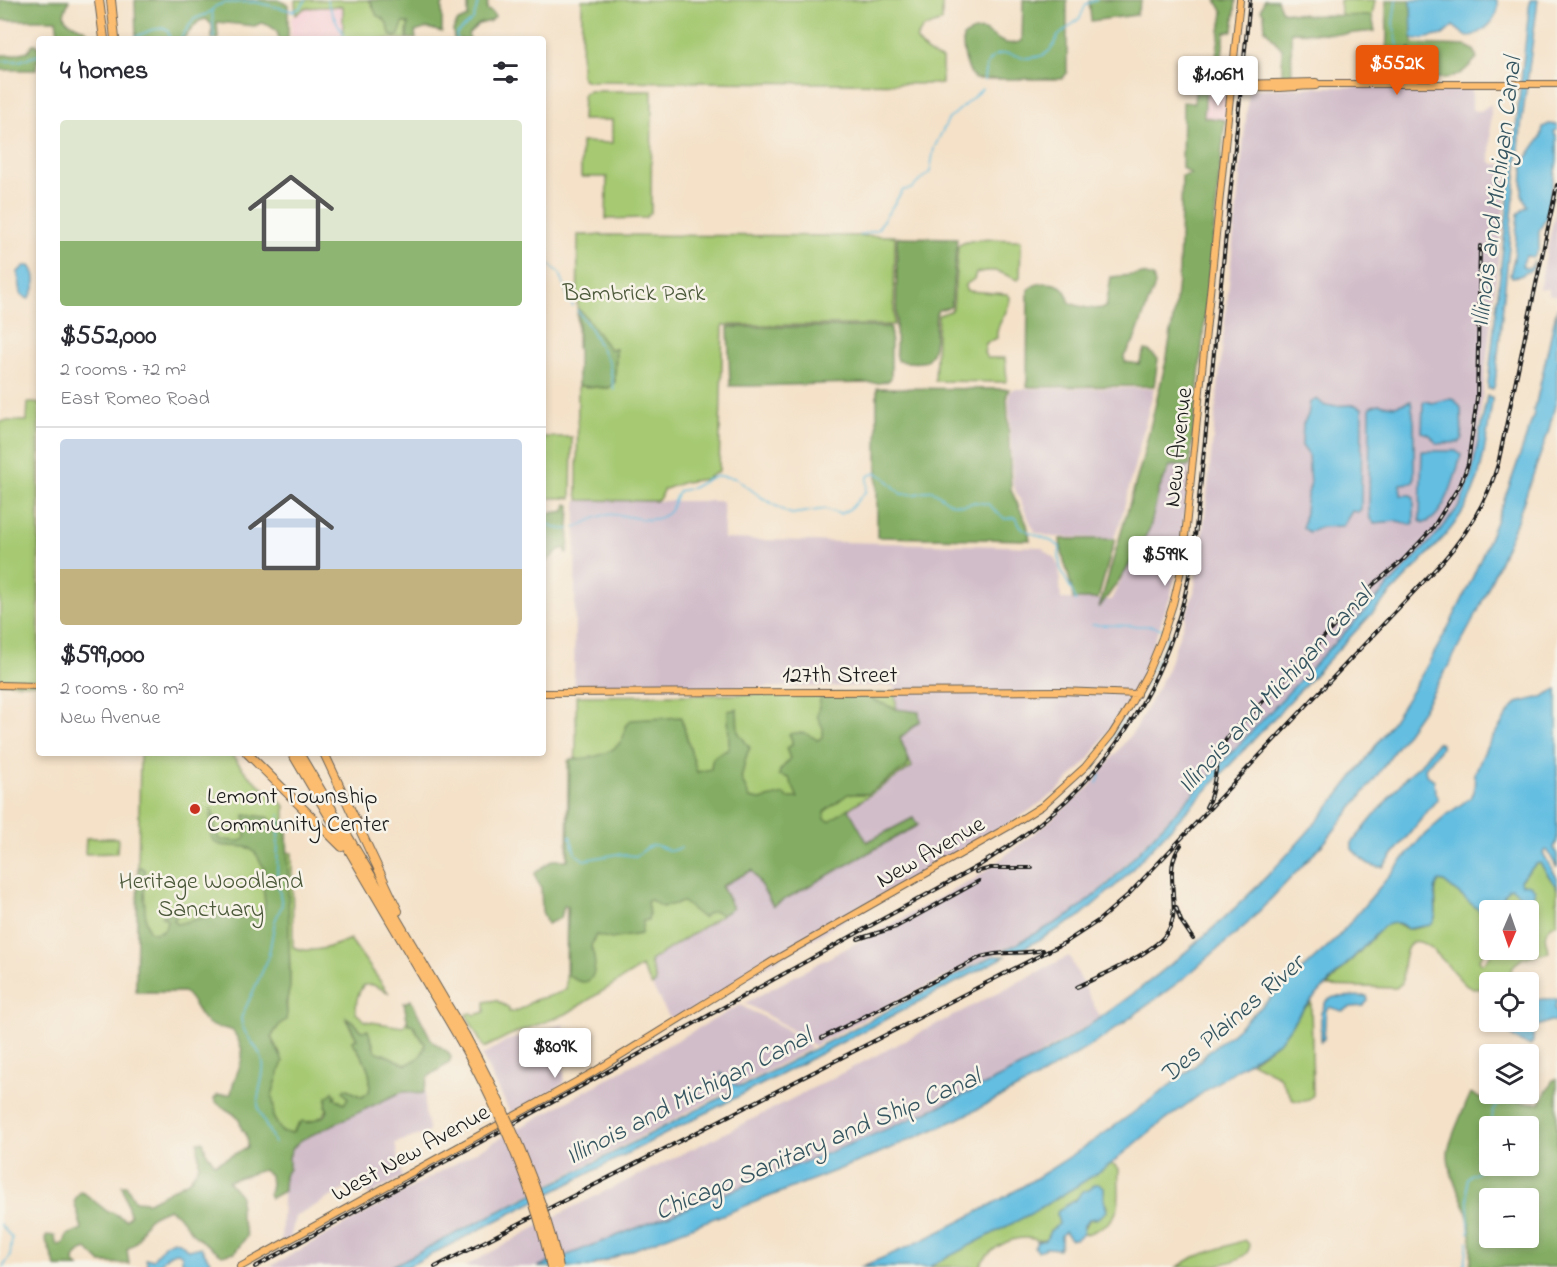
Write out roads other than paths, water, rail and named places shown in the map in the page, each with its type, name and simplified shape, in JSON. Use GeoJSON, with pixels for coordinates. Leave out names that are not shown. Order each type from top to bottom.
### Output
{"type":"FeatureCollection","features":[{"type":"Feature","properties":{"kind":"highway"},"geometry":{"type":"LineString","coordinates":[[101,0],[108,36]]}},
{"type":"Feature","properties":{"kind":"highway"},"geometry":{"type":"LineString","coordinates":[[108,36],[113,0]]}},
{"type":"Feature","properties":{"kind":"highway"},"geometry":{"type":"LineString","coordinates":[[250,756],[338,841],[396,930]]}},
{"type":"Feature","properties":{"kind":"highway"},"geometry":{"type":"LineString","coordinates":[[294,756],[396,930],[488,1077],[522,1154],[545,1217],[559,1267]]}},
{"type":"Feature","properties":{"kind":"highway"},"geometry":{"type":"LineString","coordinates":[[301,756],[423,963]]}},
{"type":"Feature","properties":{"kind":"highway"},"geometry":{"type":"LineString","coordinates":[[325,756],[375,866],[462,1037],[511,1144],[538,1219],[551,1267]]}},
{"type":"Feature","properties":{"kind":"main road","name":"New Avenue"},"geometry":{"type":"LineString","coordinates":[[876,903],[1008,827],[1049,800],[1076,776],[1099,750],[1137,694],[1152,663],[1166,627],[1182,566],[1240,0]]}},
{"type":"Feature","properties":{"kind":"main road"},"geometry":{"type":"LineString","coordinates":[[1232,85],[1242,82],[1557,84]]}},
{"type":"Feature","properties":{"kind":"main road"},"geometry":{"type":"LineString","coordinates":[[0,685],[36,686]]}},
{"type":"Feature","properties":{"kind":"main road","name":"127th Street"},"geometry":{"type":"LineString","coordinates":[[546,693],[1061,691],[1137,694]]}},
{"type":"Feature","properties":{"kind":"main road","name":"West New Avenue"},"geometry":{"type":"LineString","coordinates":[[240,1267],[592,1072],[776,959],[876,903]]}},
{"type":"Feature","properties":{"kind":"water"},"geometry":{"type":"Polygon","coordinates":[[[1411,0],[1497,0],[1498,6],[1494,19],[1478,33],[1466,36],[1453,26],[1443,35],[1416,40],[1412,37],[1411,0]]]}},
{"type":"Feature","properties":{"kind":"water","name":"Illinois and Michigan Canal"},"geometry":{"type":"Polygon","coordinates":[[[1530,0],[1538,0],[1521,128],[1495,384],[1493,389],[1488,389],[1488,384],[1530,0]]]}},
{"type":"Feature","properties":{"kind":"water"},"geometry":{"type":"Polygon","coordinates":[[[1549,124],[1557,125],[1554,132],[1557,138],[1557,161],[1546,218],[1539,231],[1539,248],[1534,257],[1526,256],[1522,265],[1525,268],[1531,267],[1534,261],[1533,269],[1520,276],[1512,277],[1510,275],[1518,214],[1527,206],[1522,194],[1523,167],[1541,137],[1543,127],[1549,124]]]}},
{"type":"Feature","properties":{"kind":"water"},"geometry":{"type":"Polygon","coordinates":[[[24,266],[30,266],[35,278],[33,292],[28,299],[21,294],[18,272],[24,266]]]}},
{"type":"Feature","properties":{"kind":"water"},"geometry":{"type":"Polygon","coordinates":[[[1557,308],[1557,398],[1548,433],[1515,526],[1478,611],[1422,711],[1373,781],[1325,842],[1247,924],[1183,979],[1100,1040],[1034,1080],[958,1119],[863,1160],[589,1267],[537,1267],[871,1136],[1016,1069],[1063,1042],[1124,1001],[1188,950],[1235,907],[1281,862],[1323,814],[1399,711],[1432,657],[1473,577],[1510,484],[1534,413],[1557,308]]]}},
{"type":"Feature","properties":{"kind":"water","name":"Illinois and Michigan Canal"},"geometry":{"type":"Polygon","coordinates":[[[1487,396],[1492,397],[1492,402],[1479,474],[1467,504],[1445,536],[1121,881],[1078,918],[1019,951],[1003,951],[1070,915],[1108,884],[1439,532],[1460,505],[1471,477],[1487,396]]]}},
{"type":"Feature","properties":{"kind":"water"},"geometry":{"type":"Polygon","coordinates":[[[1451,398],[1461,408],[1462,439],[1459,442],[1437,444],[1430,435],[1422,432],[1423,403],[1451,398]]]}},
{"type":"Feature","properties":{"kind":"water"},"geometry":{"type":"Polygon","coordinates":[[[1317,399],[1325,406],[1355,405],[1362,408],[1361,509],[1358,512],[1352,511],[1343,526],[1322,527],[1309,532],[1303,528],[1310,486],[1308,454],[1302,446],[1303,424],[1308,415],[1310,402],[1317,399]]]}},
{"type":"Feature","properties":{"kind":"water"},"geometry":{"type":"Polygon","coordinates":[[[1411,401],[1414,422],[1414,481],[1400,484],[1401,495],[1411,495],[1414,498],[1414,523],[1412,525],[1397,521],[1374,523],[1370,519],[1369,511],[1370,407],[1378,404],[1395,406],[1411,401]]]}},
{"type":"Feature","properties":{"kind":"water"},"geometry":{"type":"Polygon","coordinates":[[[1422,451],[1456,451],[1461,455],[1453,484],[1444,504],[1438,513],[1424,523],[1420,521],[1422,451]]]}},
{"type":"Feature","properties":{"kind":"water"},"geometry":{"type":"Polygon","coordinates":[[[1557,689],[1557,841],[1554,848],[1557,855],[1557,868],[1548,851],[1545,850],[1543,853],[1557,878],[1557,888],[1540,863],[1536,864],[1520,880],[1522,884],[1530,885],[1535,890],[1533,897],[1524,897],[1512,888],[1508,889],[1502,900],[1479,900],[1479,910],[1444,882],[1439,881],[1435,891],[1435,915],[1431,925],[1407,929],[1397,923],[1384,926],[1303,1009],[1280,1041],[1219,1081],[1153,1129],[1111,1164],[1032,1213],[929,1267],[860,1267],[950,1227],[1036,1178],[1118,1124],[1197,1064],[1337,938],[1422,837],[1471,797],[1474,792],[1475,773],[1486,748],[1511,709],[1517,703],[1542,697],[1557,689]]]}},
{"type":"Feature","properties":{"kind":"water"},"geometry":{"type":"Polygon","coordinates":[[[1437,742],[1441,744],[1441,748],[1425,768],[1426,774],[1434,780],[1435,793],[1438,798],[1383,867],[1369,864],[1352,849],[1352,843],[1406,777],[1420,765],[1437,742]]]}},
{"type":"Feature","properties":{"kind":"water","name":"Illinois and Michigan Canal"},"geometry":{"type":"Polygon","coordinates":[[[993,956],[1006,956],[407,1267],[390,1267],[728,1094],[732,1090],[721,1073],[733,1084],[743,1086],[993,956]]]}},
{"type":"Feature","properties":{"kind":"water"},"geometry":{"type":"Polygon","coordinates":[[[1367,996],[1368,1001],[1363,1006],[1351,1007],[1342,1011],[1329,1007],[1326,1010],[1324,1039],[1321,1041],[1321,1013],[1326,1001],[1334,997],[1367,996]]]}},
{"type":"Feature","properties":{"kind":"water"},"geometry":{"type":"Polygon","coordinates":[[[1539,999],[1557,999],[1555,1009],[1557,1022],[1550,1021],[1539,1025],[1539,999]]]}},
{"type":"Feature","properties":{"kind":"water"},"geometry":{"type":"Polygon","coordinates":[[[1509,1032],[1533,1032],[1531,1044],[1514,1038],[1509,1032]]]}},
{"type":"Feature","properties":{"kind":"water"},"geometry":{"type":"Polygon","coordinates":[[[1095,1184],[1104,1187],[1107,1211],[1098,1218],[1089,1219],[1084,1225],[1083,1234],[1076,1239],[1071,1239],[1065,1232],[1061,1235],[1059,1249],[1046,1248],[1037,1251],[1034,1248],[1037,1242],[1046,1240],[1050,1231],[1059,1224],[1058,1210],[1076,1200],[1082,1191],[1089,1190],[1095,1184]]]}},
{"type":"Feature","properties":{"kind":"water"},"geometry":{"type":"Polygon","coordinates":[[[173,1240],[181,1243],[188,1250],[201,1247],[211,1263],[205,1267],[186,1267],[182,1261],[182,1255],[175,1252],[164,1259],[158,1267],[148,1267],[146,1259],[153,1259],[165,1244],[173,1240]]]}},
{"type":"Feature","properties":{"kind":"waterway"},"geometry":{"type":"LineString","coordinates":[[182,36],[194,19],[224,3],[255,2],[293,11],[300,8],[306,0]]}},
{"type":"Feature","properties":{"kind":"waterway"},"geometry":{"type":"LineString","coordinates":[[327,0],[344,36]]}},
{"type":"Feature","properties":{"kind":"waterway"},"geometry":{"type":"LineString","coordinates":[[456,36],[473,20],[479,0]]}},
{"type":"Feature","properties":{"kind":"waterway"},"geometry":{"type":"LineString","coordinates":[[1025,58],[1042,56],[1050,51],[1057,37],[1080,18],[1086,4],[1097,0]]}},
{"type":"Feature","properties":{"kind":"waterway"},"geometry":{"type":"LineString","coordinates":[[1395,32],[1393,23],[1396,0]]}},
{"type":"Feature","properties":{"kind":"waterway"},"geometry":{"type":"LineString","coordinates":[[212,10],[214,36]]}},
{"type":"Feature","properties":{"kind":"waterway"},"geometry":{"type":"LineString","coordinates":[[138,36],[163,28],[168,31],[169,36]]}},
{"type":"Feature","properties":{"kind":"waterway"},"geometry":{"type":"LineString","coordinates":[[1395,35],[1398,45]]}},
{"type":"Feature","properties":{"kind":"waterway"},"geometry":{"type":"LineString","coordinates":[[984,80],[987,64],[996,56],[1008,54],[1023,58]]}},
{"type":"Feature","properties":{"kind":"waterway"},"geometry":{"type":"LineString","coordinates":[[0,61],[19,61],[36,56]]}},
{"type":"Feature","properties":{"kind":"waterway"},"geometry":{"type":"LineString","coordinates":[[860,235],[877,230],[903,190],[911,189],[930,172],[934,148],[948,120],[982,89]]}},
{"type":"Feature","properties":{"kind":"waterway"},"geometry":{"type":"LineString","coordinates":[[546,239],[546,250]]}},
{"type":"Feature","properties":{"kind":"waterway"},"geometry":{"type":"LineString","coordinates":[[546,261],[560,274]]}},
{"type":"Feature","properties":{"kind":"waterway"},"geometry":{"type":"LineString","coordinates":[[561,276],[573,306]]}},
{"type":"Feature","properties":{"kind":"waterway"},"geometry":{"type":"LineString","coordinates":[[577,310],[590,328],[609,363],[614,390]]}},
{"type":"Feature","properties":{"kind":"waterway"},"geometry":{"type":"LineString","coordinates":[[575,528],[605,515],[646,519],[662,517],[671,510],[679,491],[719,476],[735,478],[761,497],[792,514],[825,509],[840,514],[851,508],[866,491],[868,476],[876,473],[884,477],[901,494],[916,494],[932,490],[950,503],[988,504],[1005,519],[1015,517],[1024,529],[1060,547],[1061,571],[1076,601]]}},
{"type":"Feature","properties":{"kind":"waterway"},"geometry":{"type":"LineString","coordinates":[[546,523],[560,529],[570,529]]}},
{"type":"Feature","properties":{"kind":"waterway"},"geometry":{"type":"LineString","coordinates":[[1092,625],[1151,626],[1163,629]]}},
{"type":"Feature","properties":{"kind":"waterway"},"geometry":{"type":"LineString","coordinates":[[1141,690],[1167,642],[1167,633]]}},
{"type":"Feature","properties":{"kind":"waterway"},"geometry":{"type":"LineString","coordinates":[[1094,769],[1095,763],[1124,720]]}},
{"type":"Feature","properties":{"kind":"waterway"},"geometry":{"type":"LineString","coordinates":[[1097,773],[1100,776],[1097,783]]}},
{"type":"Feature","properties":{"kind":"waterway"},"geometry":{"type":"LineString","coordinates":[[278,838],[280,815]]}},
{"type":"Feature","properties":{"kind":"waterway"},"geometry":{"type":"LineString","coordinates":[[570,836],[575,853]]}},
{"type":"Feature","properties":{"kind":"waterway"},"geometry":{"type":"LineString","coordinates":[[274,1143],[258,1105],[263,1063],[258,1051],[244,1031],[241,1018],[268,959],[275,921],[282,905],[277,878],[278,840]]}},
{"type":"Feature","properties":{"kind":"waterway"},"geometry":{"type":"LineString","coordinates":[[577,855],[584,860],[618,854],[636,856],[652,845],[670,851],[681,848]]}},
{"type":"Feature","properties":{"kind":"waterway"},"geometry":{"type":"LineString","coordinates":[[1492,1116],[1493,1110],[1499,1104]]}},
{"type":"Feature","properties":{"kind":"waterway"},"geometry":{"type":"LineString","coordinates":[[1469,1233],[1467,1178],[1479,1171]]}},
{"type":"Feature","properties":{"kind":"waterway"},"geometry":{"type":"LineString","coordinates":[[0,1224],[12,1238],[10,1257],[3,1267]]}},
{"type":"Feature","properties":{"kind":"waterway"},"geometry":{"type":"LineString","coordinates":[[1462,1267],[1465,1265],[1468,1241]]}},
{"type":"Feature","properties":{"kind":"railway"},"geometry":{"type":"LineString","coordinates":[[255,1267],[980,865],[1017,841],[1075,793],[1116,744],[1134,717],[1164,660],[1175,630],[1189,574],[1197,524],[1250,0]]}},
{"type":"Feature","properties":{"kind":"railway"},"geometry":{"type":"LineString","coordinates":[[435,1267],[1066,942],[1098,921],[1129,894],[1441,563],[1475,517],[1498,464],[1557,185]]}},
{"type":"Feature","properties":{"kind":"railway"},"geometry":{"type":"LineString","coordinates":[[1206,807],[1212,792],[1219,756],[1230,734],[1374,584],[1402,561],[1432,529],[1461,483],[1468,464],[1477,398],[1480,246]]}},
{"type":"Feature","properties":{"kind":"railway"},"geometry":{"type":"LineString","coordinates":[[1077,987],[1140,955],[1162,939],[1168,931],[1174,913],[1173,862],[1181,845]]}},
{"type":"Feature","properties":{"kind":"railway"},"geometry":{"type":"LineString","coordinates":[[976,872],[991,868],[1032,868]]}},
{"type":"Feature","properties":{"kind":"railway"},"geometry":{"type":"LineString","coordinates":[[858,939],[896,927],[979,881]]}},
{"type":"Feature","properties":{"kind":"railway"},"geometry":{"type":"LineString","coordinates":[[1176,907],[1181,921],[1193,939]]}},
{"type":"Feature","properties":{"kind":"railway"},"geometry":{"type":"LineString","coordinates":[[822,1038],[981,957],[1043,950]]}},
{"type":"Feature","properties":{"kind":"place","name":"Lemont Township Community Center"},"geometry":{"type":"Point","coordinates":[195,809]}},
{"type":"Feature","properties":{"kind":"park label","name":"Bambrick Park"},"geometry":{"type":"Point","coordinates":[634,292]}},
{"type":"Feature","properties":{"kind":"park label","name":"Heritage Woodland Sanctuary"},"geometry":{"type":"Point","coordinates":[211,894]}},
{"type":"Feature","properties":{"kind":"water label","name":"Des Plaines River"},"geometry":{"type":"Point","coordinates":[1231,1018]}},
{"type":"Feature","properties":{"kind":"water label","name":"Chicago Sanitary and Ship Canal"},"geometry":{"type":"Point","coordinates":[817,1143]}}]}
